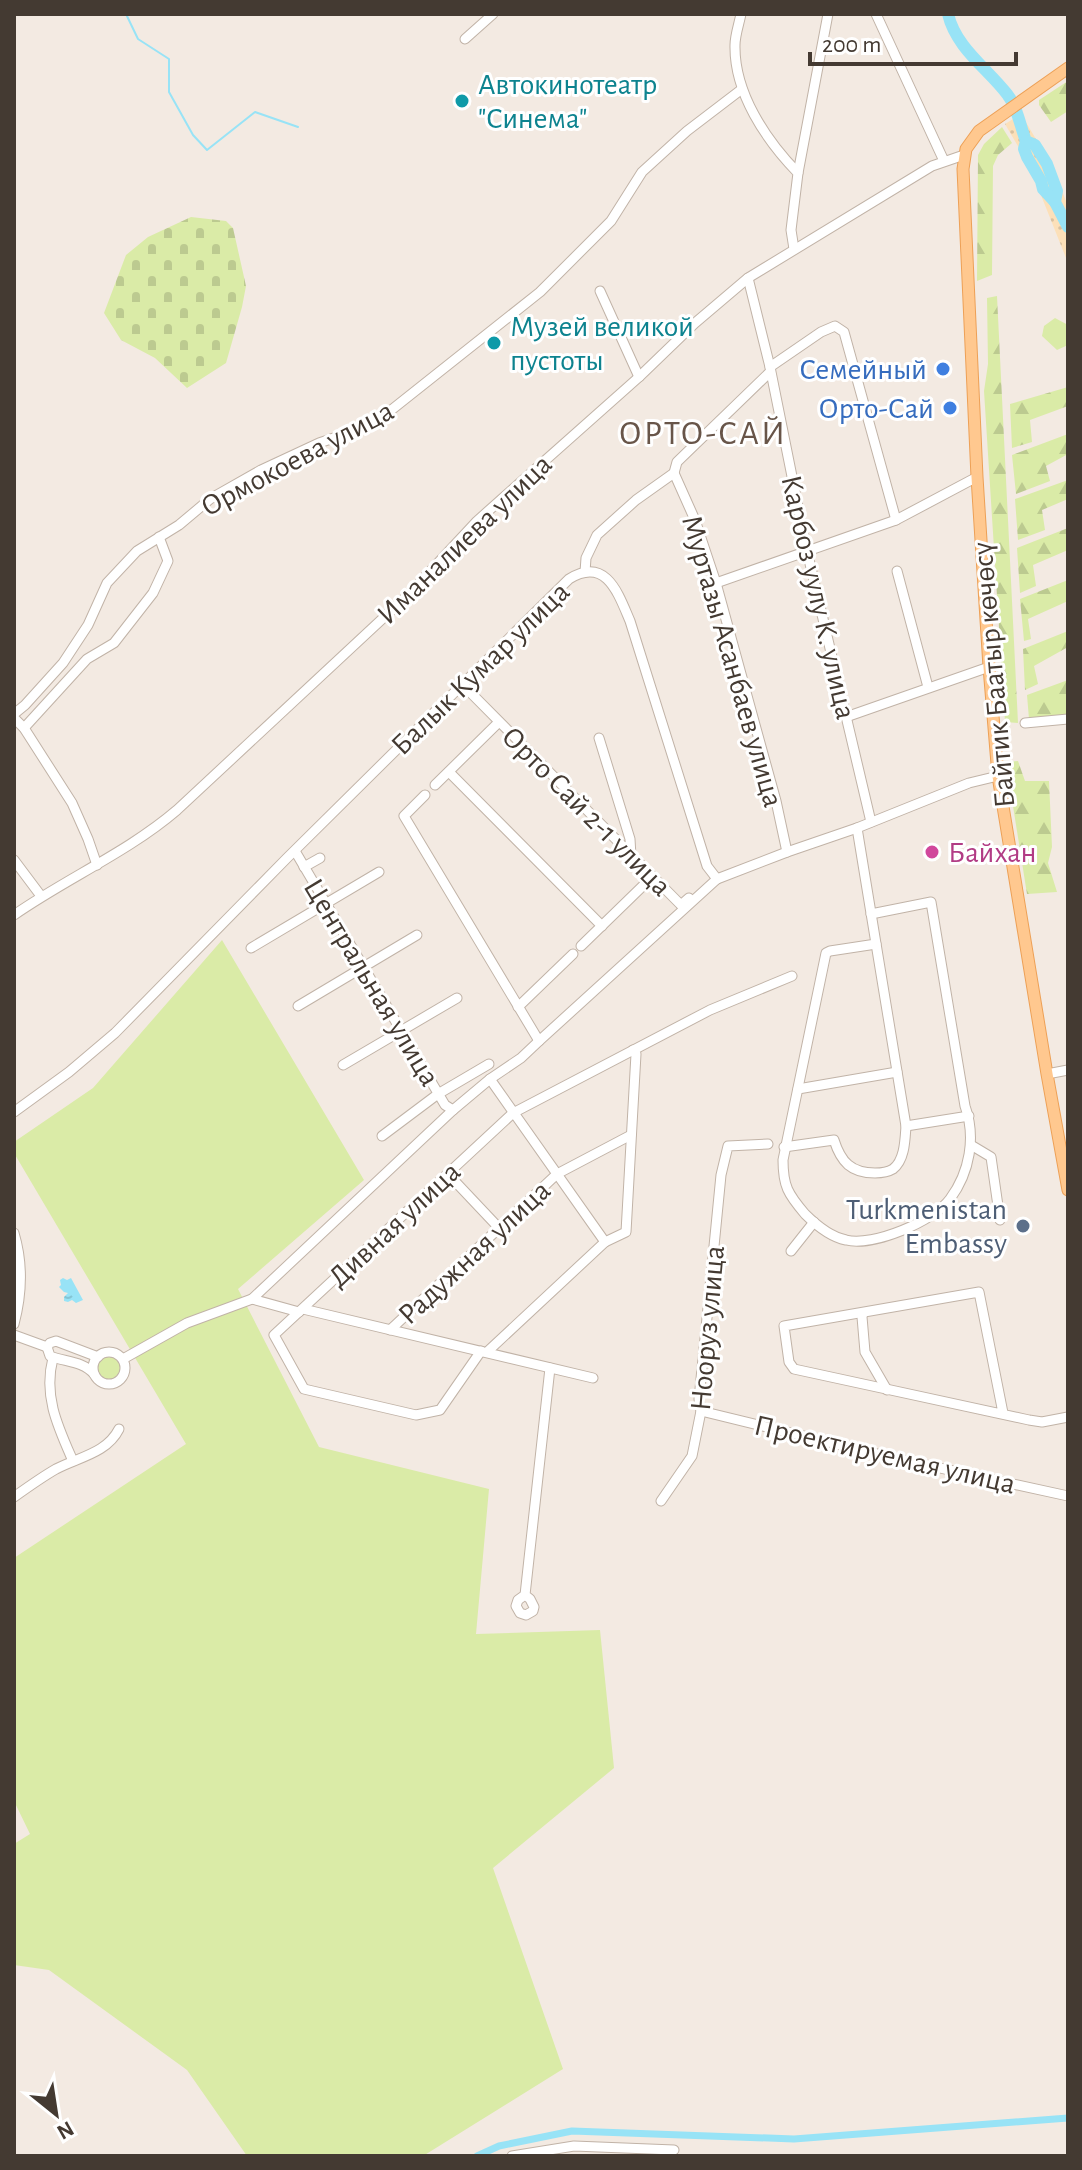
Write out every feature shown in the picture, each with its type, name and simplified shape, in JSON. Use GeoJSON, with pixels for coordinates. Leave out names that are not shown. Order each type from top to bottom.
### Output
{"type":"FeatureCollection","features":[{"type":"Feature","properties":{"kind":"main road"},"geometry":{"type":"LineString","coordinates":[[964,155],[970,141],[993,119],[1068,68]]}},
{"type":"Feature","properties":{"kind":"main road","name":"Байтик Баатыр көчөсү"},"geometry":{"type":"LineString","coordinates":[[964,155],[977,477],[998,776],[1068,1190]]}},
{"type":"Feature","properties":{"kind":"street"},"geometry":{"type":"LineString","coordinates":[[465,39],[493,14]]}},
{"type":"Feature","properties":{"kind":"street"},"geometry":{"type":"LineString","coordinates":[[741,14],[735,43],[742,89],[772,144],[798,173]]}},
{"type":"Feature","properties":{"kind":"street"},"geometry":{"type":"LineString","coordinates":[[794,249],[791,230],[798,173],[828,14]]}},
{"type":"Feature","properties":{"kind":"street"},"geometry":{"type":"LineString","coordinates":[[876,14],[944,161]]}},
{"type":"Feature","properties":{"kind":"street","name":"Ормокоева улица"},"geometry":{"type":"LineString","coordinates":[[14,716],[63,663],[88,625],[107,583],[137,551],[179,525],[210,499],[261,470],[319,443],[366,427],[385,415],[540,292],[611,221],[642,172],[687,131],[742,89]]}},
{"type":"Feature","properties":{"kind":"street"},"geometry":{"type":"LineString","coordinates":[[726,102],[740,102],[755,113]]}},
{"type":"Feature","properties":{"kind":"street","name":"Иманалиева улица"},"geometry":{"type":"LineString","coordinates":[[14,915],[160,825],[409,594],[477,521],[748,278],[921,173],[964,155]]}},
{"type":"Feature","properties":{"kind":"street","name":"Карбоз уулу К. улица"},"geometry":{"type":"LineString","coordinates":[[748,278],[807,551],[871,822]]}},
{"type":"Feature","properties":{"kind":"street"},"geometry":{"type":"LineString","coordinates":[[600,291],[639,377]]}},
{"type":"Feature","properties":{"kind":"street"},"geometry":{"type":"LineString","coordinates":[[585,572],[586,558],[597,535],[636,500],[674,473],[677,462],[770,369],[821,332],[835,326],[844,332],[896,520]]}},
{"type":"Feature","properties":{"kind":"street","name":"Муртазы Асанбаев улица"},"geometry":{"type":"LineString","coordinates":[[674,473],[695,520],[716,583],[787,852]]}},
{"type":"Feature","properties":{"kind":"street"},"geometry":{"type":"LineString","coordinates":[[716,583],[896,520],[977,477]]}},
{"type":"Feature","properties":{"kind":"street"},"geometry":{"type":"LineString","coordinates":[[24,728],[87,659],[114,643],[153,593],[168,561],[159,537]]}},
{"type":"Feature","properties":{"kind":"street"},"geometry":{"type":"LineString","coordinates":[[897,571],[928,687]]}},
{"type":"Feature","properties":{"kind":"street","name":"Балык Кумар улица"},"geometry":{"type":"LineString","coordinates":[[14,1112],[85,1060],[115,1033],[569,579],[585,572],[594,572],[607,579],[630,621],[707,866],[715,877]]}},
{"type":"Feature","properties":{"kind":"street"},"geometry":{"type":"LineString","coordinates":[[846,717],[989,667]]}},
{"type":"Feature","properties":{"kind":"street","name":"Орто Сай 2-1 улица"},"geometry":{"type":"LineString","coordinates":[[463,685],[681,905],[715,877]]}},
{"type":"Feature","properties":{"kind":"street"},"geometry":{"type":"LineString","coordinates":[[14,716],[72,803],[97,865]]}},
{"type":"Feature","properties":{"kind":"street"},"geometry":{"type":"LineString","coordinates":[[1025,723],[1068,719]]}},
{"type":"Feature","properties":{"kind":"street"},"geometry":{"type":"LineString","coordinates":[[435,785],[499,722]]}},
{"type":"Feature","properties":{"kind":"street"},"geometry":{"type":"LineString","coordinates":[[599,738],[630,839],[631,856]]}},
{"type":"Feature","properties":{"kind":"street"},"geometry":{"type":"LineString","coordinates":[[449,772],[602,926]]}},
{"type":"Feature","properties":{"kind":"street"},"geometry":{"type":"LineString","coordinates":[[123,1359],[197,1319],[252,1299],[453,1110],[521,1058],[715,877],[857,828],[969,783],[998,776]]}},
{"type":"Feature","properties":{"kind":"street"},"geometry":{"type":"LineString","coordinates":[[425,795],[404,816],[539,1041]]}},
{"type":"Feature","properties":{"kind":"street"},"geometry":{"type":"LineString","coordinates":[[784,1147],[834,1140],[843,1162],[851,1168],[879,1173],[894,1168],[899,1162],[905,1141],[906,1126],[857,828]]}},
{"type":"Feature","properties":{"kind":"street","name":"Центральная улица"},"geometry":{"type":"LineString","coordinates":[[295,851],[438,1094],[445,1105],[453,1110]]}},
{"type":"Feature","properties":{"kind":"street"},"geometry":{"type":"LineString","coordinates":[[304,867],[320,858]]}},
{"type":"Feature","properties":{"kind":"street"},"geometry":{"type":"LineString","coordinates":[[14,860],[41,896]]}},
{"type":"Feature","properties":{"kind":"street"},"geometry":{"type":"LineString","coordinates":[[251,948],[379,872]]}},
{"type":"Feature","properties":{"kind":"street"},"geometry":{"type":"LineString","coordinates":[[581,946],[652,877]]}},
{"type":"Feature","properties":{"kind":"street"},"geometry":{"type":"LineString","coordinates":[[871,914],[931,902],[965,1106],[972,1130],[963,1174],[949,1200],[939,1210],[912,1226],[858,1242],[844,1240],[814,1222],[788,1194],[783,1172],[784,1147],[826,953],[876,944]]}},
{"type":"Feature","properties":{"kind":"street"},"geometry":{"type":"LineString","coordinates":[[298,1006],[417,935]]}},
{"type":"Feature","properties":{"kind":"street"},"geometry":{"type":"LineString","coordinates":[[518,1007],[573,954]]}},
{"type":"Feature","properties":{"kind":"street","name":"Дивная улица"},"geometry":{"type":"LineString","coordinates":[[484,1352],[440,1410],[416,1415],[304,1389],[274,1335],[513,1113],[710,1010],[792,976]]}},
{"type":"Feature","properties":{"kind":"street"},"geometry":{"type":"LineString","coordinates":[[343,1065],[457,998]]}},
{"type":"Feature","properties":{"kind":"street"},"geometry":{"type":"LineString","coordinates":[[484,1352],[605,1242],[626,1232],[636,1054],[633,1050]]}},
{"type":"Feature","properties":{"kind":"street"},"geometry":{"type":"LineString","coordinates":[[382,1136],[438,1094],[489,1064]]}},
{"type":"Feature","properties":{"kind":"street"},"geometry":{"type":"LineString","coordinates":[[1047,1074],[1068,1070]]}},
{"type":"Feature","properties":{"kind":"street"},"geometry":{"type":"LineString","coordinates":[[798,1089],[897,1072]]}},
{"type":"Feature","properties":{"kind":"street"},"geometry":{"type":"LineString","coordinates":[[490,1079],[605,1242]]}},
{"type":"Feature","properties":{"kind":"street"},"geometry":{"type":"LineString","coordinates":[[906,1126],[969,1116]]}},
{"type":"Feature","properties":{"kind":"street","name":"Радужная улица"},"geometry":{"type":"LineString","coordinates":[[390,1330],[557,1174],[631,1135]]}},
{"type":"Feature","properties":{"kind":"street","name":"Нооруз улица"},"geometry":{"type":"LineString","coordinates":[[661,1501],[692,1456],[701,1411],[699,1399],[721,1175],[728,1146],[768,1144]]}},
{"type":"Feature","properties":{"kind":"street"},"geometry":{"type":"LineString","coordinates":[[971,1145],[991,1157],[1000,1220]]}},
{"type":"Feature","properties":{"kind":"street"},"geometry":{"type":"LineString","coordinates":[[448,1174],[499,1228]]}},
{"type":"Feature","properties":{"kind":"street"},"geometry":{"type":"LineString","coordinates":[[791,1251],[814,1222]]}},
{"type":"Feature","properties":{"kind":"street"},"geometry":{"type":"LineString","coordinates":[[14,1233],[20,1286],[14,1324]]}},
{"type":"Feature","properties":{"kind":"street"},"geometry":{"type":"LineString","coordinates":[[1003,1413],[979,1292],[784,1326],[789,1362],[794,1369],[1042,1422],[1068,1417]]}},
{"type":"Feature","properties":{"kind":"street"},"geometry":{"type":"LineString","coordinates":[[252,1299],[593,1378]]}},
{"type":"Feature","properties":{"kind":"street"},"geometry":{"type":"LineString","coordinates":[[863,1313],[865,1352],[887,1390]]}},
{"type":"Feature","properties":{"kind":"street"},"geometry":{"type":"LineString","coordinates":[[14,1335],[47,1347]]}},
{"type":"Feature","properties":{"kind":"street"},"geometry":{"type":"LineString","coordinates":[[47,1347],[56,1341],[98,1357]]}},
{"type":"Feature","properties":{"kind":"street"},"geometry":{"type":"LineString","coordinates":[[47,1347],[48,1354],[53,1358],[82,1365],[106,1384],[117,1382],[124,1375],[123,1359],[110,1352],[98,1357],[94,1374]]}},
{"type":"Feature","properties":{"kind":"street"},"geometry":{"type":"LineString","coordinates":[[53,1358],[50,1402],[73,1461]]}},
{"type":"Feature","properties":{"kind":"street"},"geometry":{"type":"LineString","coordinates":[[525,1595],[550,1368]]}},
{"type":"Feature","properties":{"kind":"street","name":"Проектируемая улица"},"geometry":{"type":"LineString","coordinates":[[701,1411],[1068,1496]]}},
{"type":"Feature","properties":{"kind":"street"},"geometry":{"type":"LineString","coordinates":[[14,1497],[53,1471],[102,1448],[119,1429]]}},
{"type":"Feature","properties":{"kind":"street"},"geometry":{"type":"LineString","coordinates":[[512,2156],[574,2146],[674,2150]]}},
{"type":"Feature","properties":{"kind":"green space"},"geometry":{"type":"Polygon","coordinates":[[[1068,81],[1068,111],[1051,122],[1039,100],[1068,81]]]}},
{"type":"Feature","properties":{"kind":"green space"},"geometry":{"type":"Polygon","coordinates":[[[1002,127],[1012,143],[998,155],[993,166],[992,275],[977,281],[978,155],[984,144],[1002,127]]]}},
{"type":"Feature","properties":{"kind":"green space"},"geometry":{"type":"Polygon","coordinates":[[[191,217],[226,221],[233,228],[246,286],[226,363],[187,388],[155,358],[121,340],[104,313],[126,255],[148,237],[191,217]]]}},
{"type":"Feature","properties":{"kind":"green space"},"geometry":{"type":"Polygon","coordinates":[[[997,296],[1018,723],[1005,722],[984,391],[988,364],[987,298],[997,296]]]}},
{"type":"Feature","properties":{"kind":"green space"},"geometry":{"type":"Polygon","coordinates":[[[1055,318],[1068,325],[1068,345],[1057,350],[1042,336],[1044,326],[1055,318]]]}},
{"type":"Feature","properties":{"kind":"green space"},"geometry":{"type":"Polygon","coordinates":[[[1068,387],[1068,406],[1030,420],[1032,442],[1012,448],[1010,404],[1068,387]]]}},
{"type":"Feature","properties":{"kind":"green space"},"geometry":{"type":"Polygon","coordinates":[[[1068,434],[1068,454],[1046,466],[1050,481],[1016,494],[1012,455],[1068,434]]]}},
{"type":"Feature","properties":{"kind":"green space"},"geometry":{"type":"Polygon","coordinates":[[[1068,480],[1068,499],[1042,510],[1045,530],[1018,540],[1015,499],[1068,480]]]}},
{"type":"Feature","properties":{"kind":"green space"},"geometry":{"type":"Polygon","coordinates":[[[1068,528],[1068,550],[1033,565],[1036,586],[1020,593],[1017,548],[1068,528]]]}},
{"type":"Feature","properties":{"kind":"green space"},"geometry":{"type":"Polygon","coordinates":[[[1068,580],[1068,601],[1028,619],[1031,639],[1024,641],[1020,599],[1068,580]]]}},
{"type":"Feature","properties":{"kind":"green space"},"geometry":{"type":"Polygon","coordinates":[[[1068,631],[1068,647],[1034,666],[1038,684],[1025,690],[1023,649],[1068,631]]]}},
{"type":"Feature","properties":{"kind":"green space"},"geometry":{"type":"Polygon","coordinates":[[[1068,680],[1068,715],[1029,719],[1027,695],[1068,680]]]}},
{"type":"Feature","properties":{"kind":"green space"},"geometry":{"type":"Polygon","coordinates":[[[1018,761],[1025,781],[1049,781],[1052,847],[1048,863],[1057,892],[1027,894],[1006,762],[1018,761]]]}},
{"type":"Feature","properties":{"kind":"green space"},"geometry":{"type":"Polygon","coordinates":[[[222,940],[364,1180],[238,1289],[319,1447],[489,1489],[476,1634],[600,1630],[614,1768],[493,1868],[563,2069],[423,2156],[247,2156],[187,2070],[49,1970],[14,1965],[14,1844],[30,1834],[14,1801],[14,1558],[186,1444],[14,1153],[14,1142],[93,1088],[222,940]]]}},
{"type":"Feature","properties":{"kind":"green space"},"geometry":{"type":"Polygon","coordinates":[[[109,1356],[120,1363],[121,1368],[114,1379],[109,1380],[98,1373],[97,1368],[104,1357],[109,1356]]]}},
{"type":"Feature","properties":{"kind":"sand"},"geometry":{"type":"Polygon","coordinates":[[[1021,114],[1052,166],[1068,206],[1068,263],[1029,165],[1005,124],[1021,114]]]}},
{"type":"Feature","properties":{"kind":"water"},"geometry":{"type":"Polygon","coordinates":[[[63,1278],[71,1278],[83,1300],[76,1303],[64,1301],[68,1293],[59,1287],[63,1278]]]}},
{"type":"Feature","properties":{"kind":"waterway"},"geometry":{"type":"LineString","coordinates":[[126,14],[138,39],[169,59],[169,92],[193,135],[207,150],[255,112],[298,127]]}},
{"type":"Feature","properties":{"kind":"waterway"},"geometry":{"type":"LineString","coordinates":[[948,14],[965,47],[1011,99],[1026,141],[1035,145],[1047,164],[1057,191],[1055,202],[1068,227]]}},
{"type":"Feature","properties":{"kind":"waterway"},"geometry":{"type":"LineString","coordinates":[[1026,141],[1024,149],[1027,157],[1043,189],[1055,202]]}},
{"type":"Feature","properties":{"kind":"waterway"},"geometry":{"type":"LineString","coordinates":[[477,2156],[499,2146],[572,2131],[794,2139],[1068,2118]]}},
{"type":"Feature","properties":{"kind":"place","name":"Автокинотеатр \"Синема\""},"geometry":{"type":"Point","coordinates":[462,101]}},
{"type":"Feature","properties":{"kind":"place","name":"Музей великой пустоты"},"geometry":{"type":"Point","coordinates":[494,343]}},
{"type":"Feature","properties":{"kind":"place","name":"Семейный"},"geometry":{"type":"Point","coordinates":[943,369]}},
{"type":"Feature","properties":{"kind":"place","name":"Орто-Сай"},"geometry":{"type":"Point","coordinates":[950,408]}},
{"type":"Feature","properties":{"kind":"place","name":"Байхан"},"geometry":{"type":"Point","coordinates":[932,852]}},
{"type":"Feature","properties":{"kind":"place","name":"Turkmenistan Embassy"},"geometry":{"type":"Point","coordinates":[1023,1226]}},
{"type":"Feature","properties":{"kind":"district","name":"ОРТО-САЙ"},"geometry":{"type":"Point","coordinates":[703,432]}}]}
